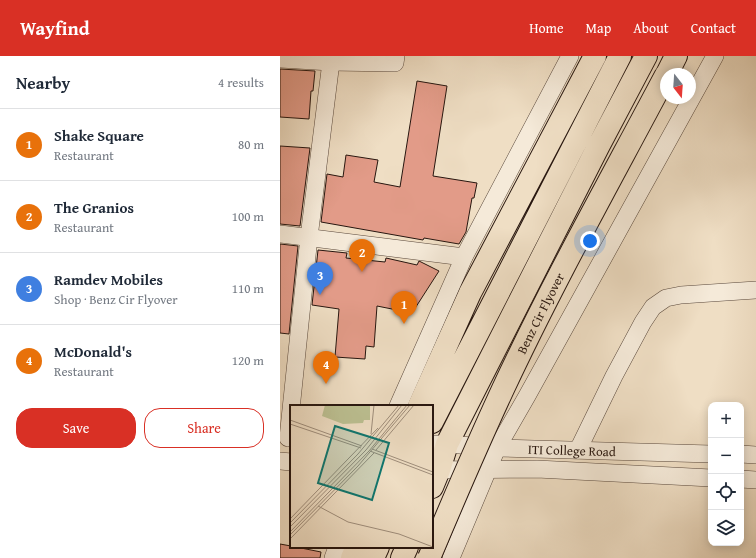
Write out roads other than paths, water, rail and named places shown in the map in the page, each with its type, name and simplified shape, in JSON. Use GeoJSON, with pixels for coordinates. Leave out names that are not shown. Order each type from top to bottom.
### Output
{"type":"FeatureCollection","features":[{"type":"Feature","properties":{"kind":"main road"},"geometry":{"type":"LineString","coordinates":[[419,405],[470,293],[595,56]]}},
{"type":"Feature","properties":{"kind":"main road"},"geometry":{"type":"LineString","coordinates":[[433,420],[620,56]]}},
{"type":"Feature","properties":{"kind":"main road"},"geometry":{"type":"LineString","coordinates":[[434,476],[439,444],[646,56]]}},
{"type":"Feature","properties":{"kind":"main road","name":"Benz Cir Flyover"},"geometry":{"type":"LineString","coordinates":[[670,68],[676,56]]}},
{"type":"Feature","properties":{"kind":"main road","name":"Benz Cir Flyover"},"geometry":{"type":"LineString","coordinates":[[429,558],[504,388],[553,288],[660,86]]}},
{"type":"Feature","properties":{"kind":"main road"},"geometry":{"type":"LineString","coordinates":[[355,552],[373,548]]}},
{"type":"Feature","properties":{"kind":"main road"},"geometry":{"type":"LineString","coordinates":[[402,558],[407,548]]}},
{"type":"Feature","properties":{"kind":"street"},"geometry":{"type":"LineString","coordinates":[[280,59],[331,62],[395,63],[396,56]]}},
{"type":"Feature","properties":{"kind":"street"},"geometry":{"type":"LineString","coordinates":[[398,405],[464,257],[570,56]]}},
{"type":"Feature","properties":{"kind":"street"},"geometry":{"type":"LineString","coordinates":[[451,558],[497,448],[715,56]]}},
{"type":"Feature","properties":{"kind":"street"},"geometry":{"type":"LineString","coordinates":[[286,438],[331,62]]}},
{"type":"Feature","properties":{"kind":"street"},"geometry":{"type":"LineString","coordinates":[[280,234],[464,257]]}},
{"type":"Feature","properties":{"kind":"street"},"geometry":{"type":"LineString","coordinates":[[578,450],[614,376],[643,322],[653,308],[666,298],[681,295],[756,290]]}},
{"type":"Feature","properties":{"kind":"street","name":"ITI College Road"},"geometry":{"type":"LineString","coordinates":[[439,444],[497,448],[708,454]]}},
{"type":"Feature","properties":{"kind":"street"},"geometry":{"type":"LineString","coordinates":[[744,454],[756,455]]}},
{"type":"Feature","properties":{"kind":"street"},"geometry":{"type":"LineString","coordinates":[[280,461],[290,462]]}},
{"type":"Feature","properties":{"kind":"street","name":"ITI College Road"},"geometry":{"type":"LineString","coordinates":[[434,476],[488,470],[537,469],[708,478]]}},
{"type":"Feature","properties":{"kind":"street"},"geometry":{"type":"LineString","coordinates":[[744,479],[756,480]]}},
{"type":"Feature","properties":{"kind":"street"},"geometry":{"type":"LineString","coordinates":[[332,558],[355,552]]}},
{"type":"Feature","properties":{"kind":"place","name":"The Granios"},"geometry":{"type":"Point","coordinates":[362,272]}},
{"type":"Feature","properties":{"kind":"place","name":"Ramdev Mobiles"},"geometry":{"type":"Point","coordinates":[320,295]}},
{"type":"Feature","properties":{"kind":"place","name":"Shake Square"},"geometry":{"type":"Point","coordinates":[404,324]}},
{"type":"Feature","properties":{"kind":"place","name":"McDonald's"},"geometry":{"type":"Point","coordinates":[326,384]}}]}
